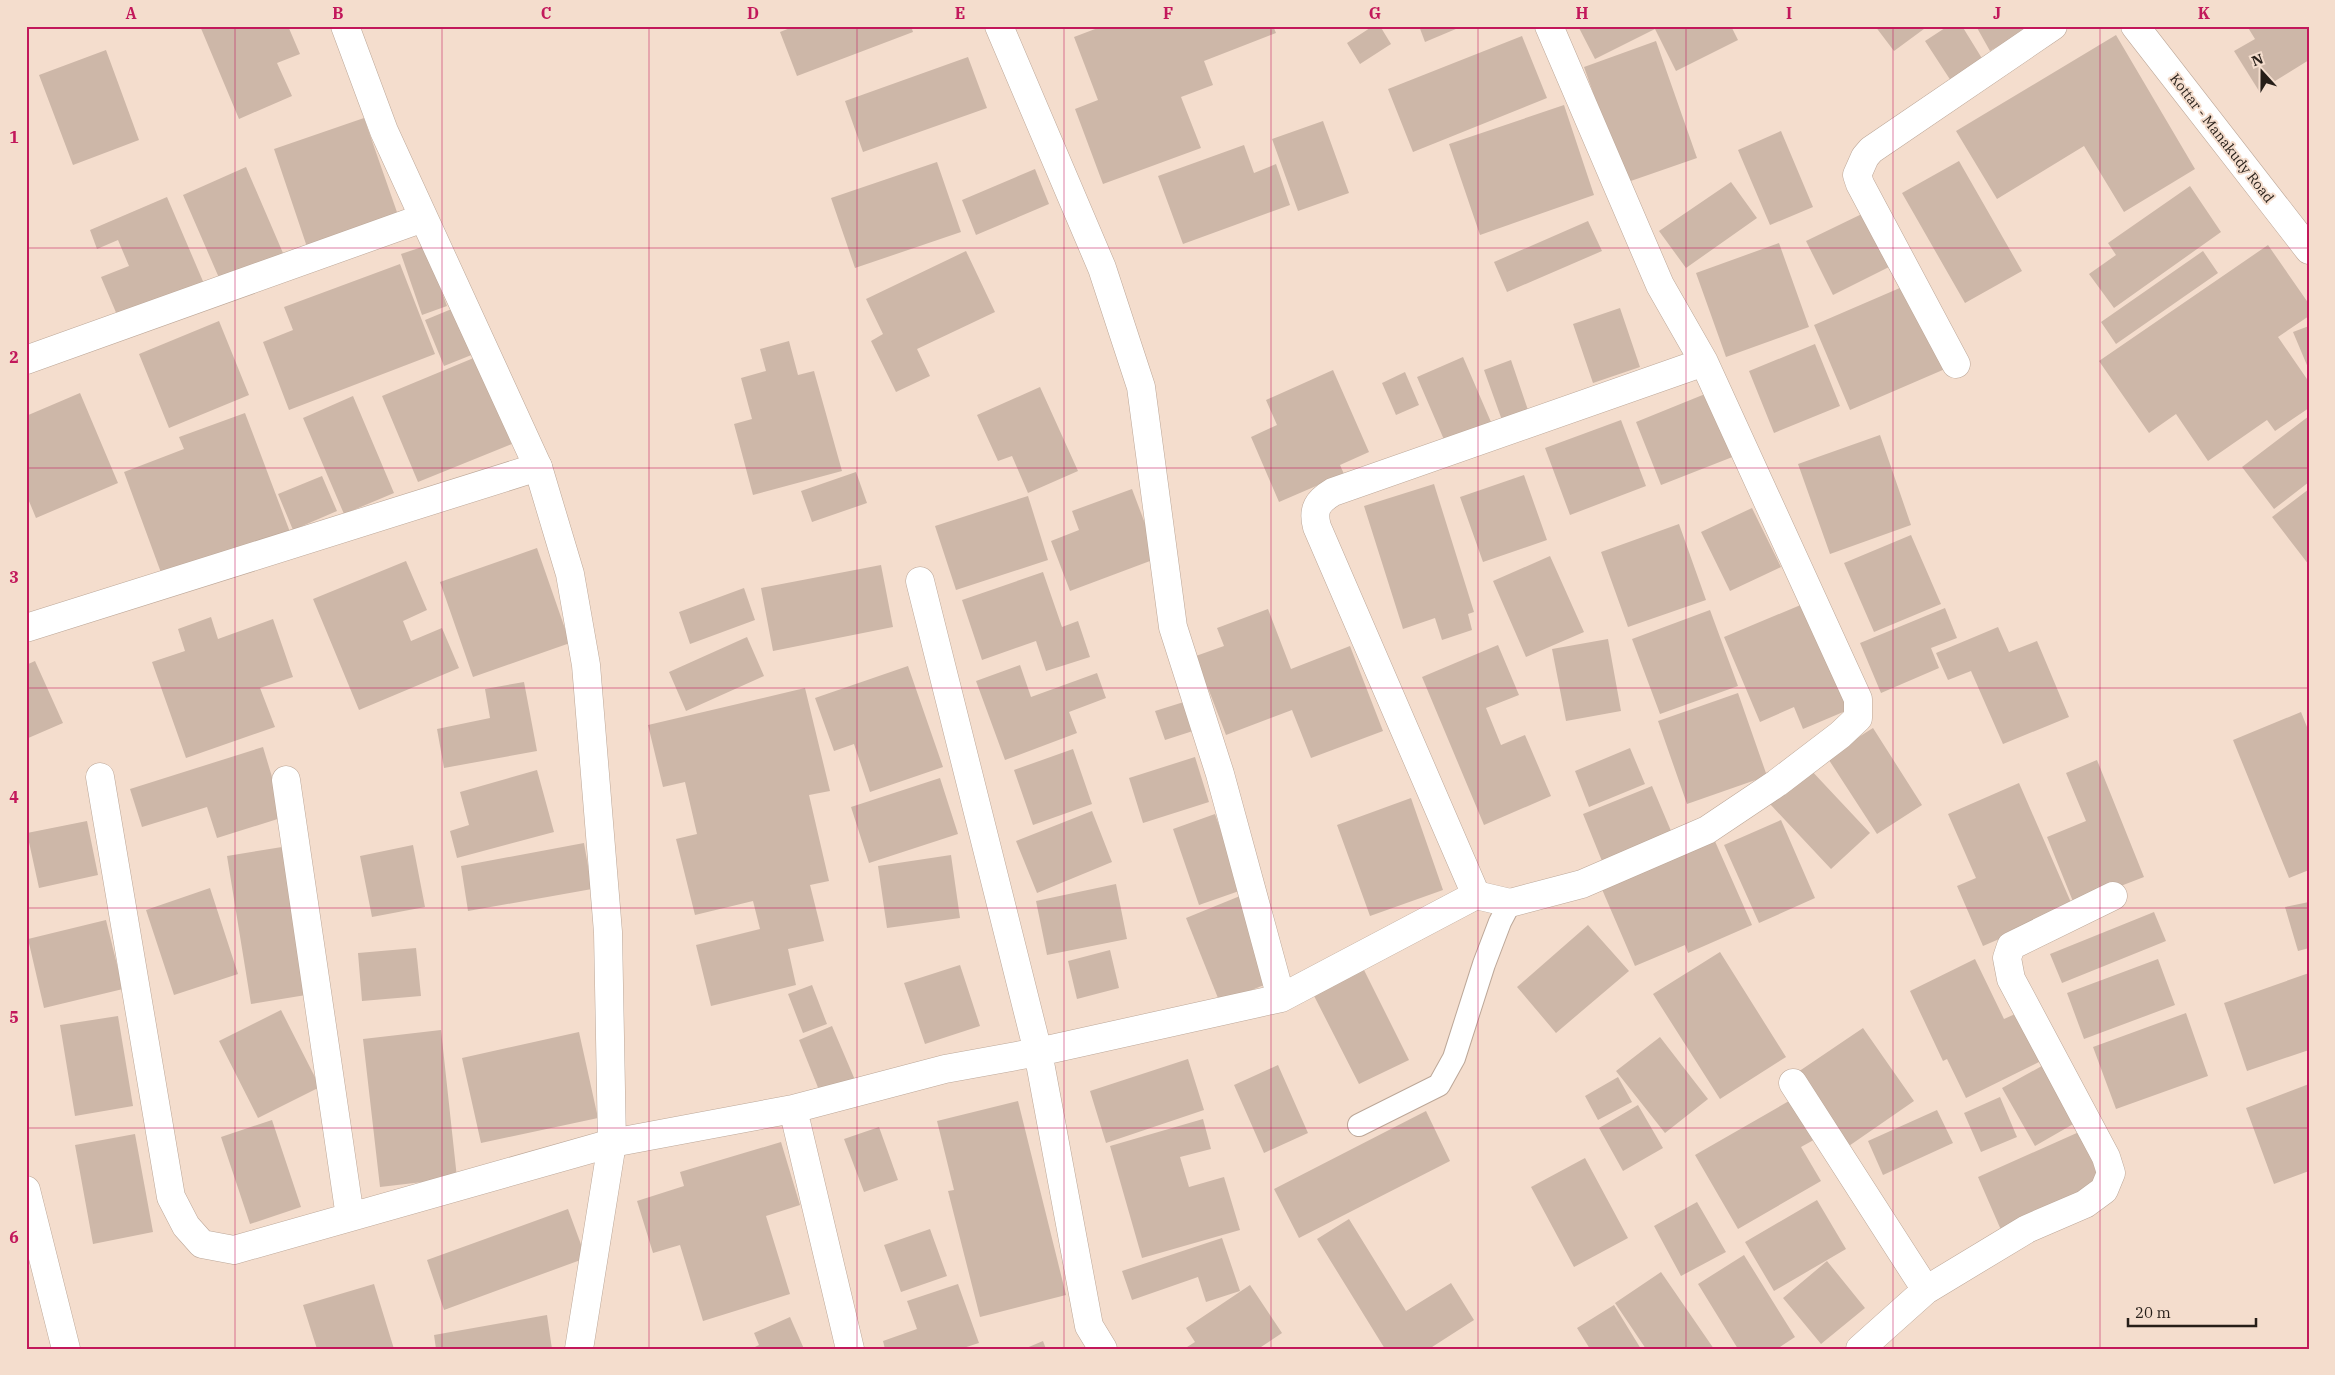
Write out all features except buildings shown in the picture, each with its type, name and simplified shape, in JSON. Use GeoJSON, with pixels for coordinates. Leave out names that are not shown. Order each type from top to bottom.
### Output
{"type":"FeatureCollection","features":[{"type":"Feature","properties":{"kind":"street"},"geometry":{"type":"LineString","coordinates":[[345,26],[384,131],[538,467],[570,574],[586,665],[608,932],[612,1144],[579,1349]]}},
{"type":"Feature","properties":{"kind":"street"},"geometry":{"type":"LineString","coordinates":[[999,26],[1102,268],[1141,387],[1173,627],[1220,774],[1281,998]]}},
{"type":"Feature","properties":{"kind":"street"},"geometry":{"type":"LineString","coordinates":[[100,777],[171,1197],[186,1226],[202,1244],[234,1250],[612,1144],[793,1109],[945,1069],[1038,1052],[1281,998],[1476,895],[1510,903],[1582,884],[1707,830],[1777,783],[1840,735],[1858,718],[1858,699],[1704,362],[1660,285],[1549,26]]}},
{"type":"Feature","properties":{"kind":"street"},"geometry":{"type":"LineString","coordinates":[[1956,364],[1860,184],[1857,175],[1864,158],[1871,150],[2053,26]]}},
{"type":"Feature","properties":{"kind":"street","name":"Kottar - Manakudy Road"},"geometry":{"type":"LineString","coordinates":[[2135,26],[2309,250]]}},
{"type":"Feature","properties":{"kind":"street"},"geometry":{"type":"LineString","coordinates":[[26,360],[423,218]]}},
{"type":"Feature","properties":{"kind":"street"},"geometry":{"type":"LineString","coordinates":[[1476,895],[1318,526],[1314,516],[1316,508],[1321,500],[1333,492],[1704,362]]}},
{"type":"Feature","properties":{"kind":"street"},"geometry":{"type":"LineString","coordinates":[[26,628],[538,467]]}},
{"type":"Feature","properties":{"kind":"street"},"geometry":{"type":"LineString","coordinates":[[920,581],[1038,1052],[1089,1326],[1103,1349]]}},
{"type":"Feature","properties":{"kind":"street"},"geometry":{"type":"LineString","coordinates":[[286,780],[350,1218]]}},
{"type":"Feature","properties":{"kind":"street"},"geometry":{"type":"LineString","coordinates":[[1860,1349],[1926,1290],[2027,1229],[2085,1204],[2104,1190],[2111,1173],[2106,1157],[2011,979],[2007,958],[2011,946],[2113,896]]}},
{"type":"Feature","properties":{"kind":"street"},"geometry":{"type":"LineString","coordinates":[[1793,1083],[1926,1290]]}},
{"type":"Feature","properties":{"kind":"street"},"geometry":{"type":"LineString","coordinates":[[793,1109],[850,1349]]}},
{"type":"Feature","properties":{"kind":"street"},"geometry":{"type":"LineString","coordinates":[[26,1190],[66,1349]]}},
{"type":"Feature","properties":{"kind":"lane"},"geometry":{"type":"LineString","coordinates":[[1359,1125],[1439,1085],[1454,1058],[1484,964],[1500,922],[1510,903]]}}]}
